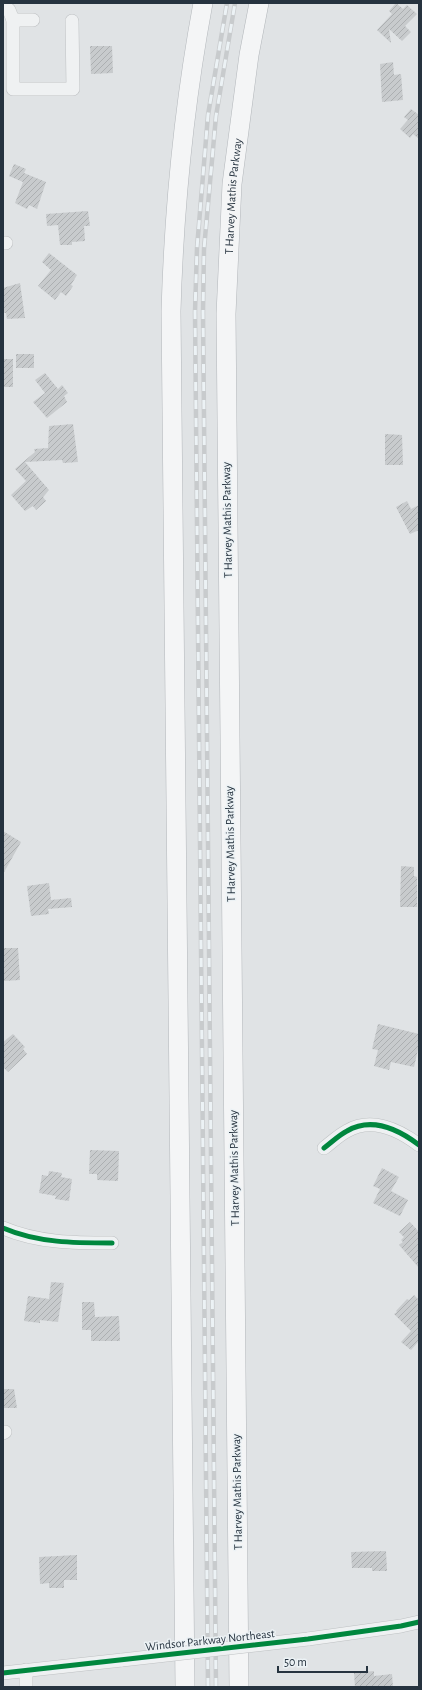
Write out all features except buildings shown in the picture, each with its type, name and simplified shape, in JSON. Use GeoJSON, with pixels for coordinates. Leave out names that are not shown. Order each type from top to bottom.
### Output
{"type":"FeatureCollection","features":[{"type":"Feature","properties":{"kind":"highway"},"geometry":{"type":"LineString","coordinates":[[185,1687],[171,311],[173,246],[185,112],[203,3]]}},
{"type":"Feature","properties":{"kind":"highway","name":"T Harvey Mathis Parkway"},"geometry":{"type":"LineString","coordinates":[[239,1687],[226,321],[232,184],[249,55],[259,3]]}},
{"type":"Feature","properties":{"kind":"street"},"geometry":{"type":"LineString","coordinates":[[3,5],[9,10],[13,20],[13,89],[73,88],[72,20]]}},
{"type":"Feature","properties":{"kind":"street"},"geometry":{"type":"LineString","coordinates":[[13,20],[33,20]]}},
{"type":"Feature","properties":{"kind":"street"},"geometry":{"type":"LineString","coordinates":[[324,1148],[347,1130],[371,1123],[390,1128],[408,1136],[419,1145]]}},
{"type":"Feature","properties":{"kind":"street"},"geometry":{"type":"LineString","coordinates":[[3,1228],[12,1232],[52,1241],[112,1244]]}},
{"type":"Feature","properties":{"kind":"street","name":"Windsor Parkway Northeast"},"geometry":{"type":"LineString","coordinates":[[3,1673],[308,1639],[419,1622]]}},
{"type":"Feature","properties":{"kind":"street"},"geometry":{"type":"LineString","coordinates":[[26,1670],[26,1687]]}},
{"type":"Feature","properties":{"kind":"railway"},"geometry":{"type":"LineString","coordinates":[[208,1687],[195,312],[197,248],[208,115],[227,3]]}},
{"type":"Feature","properties":{"kind":"railway"},"geometry":{"type":"LineString","coordinates":[[216,1687],[203,312],[204,249],[216,116],[235,3]]}},
{"type":"Feature","properties":{"kind":"cycle path"},"geometry":{"type":"LineString","coordinates":[[324,1148],[344,1133],[356,1127],[365,1125],[375,1125],[393,1130],[419,1145]]}},
{"type":"Feature","properties":{"kind":"cycle path"},"geometry":{"type":"LineString","coordinates":[[3,1228],[30,1237],[57,1241],[112,1243]]}},
{"type":"Feature","properties":{"kind":"cycle path"},"geometry":{"type":"LineString","coordinates":[[3,1673],[308,1639],[401,1626],[419,1622]]}}]}
